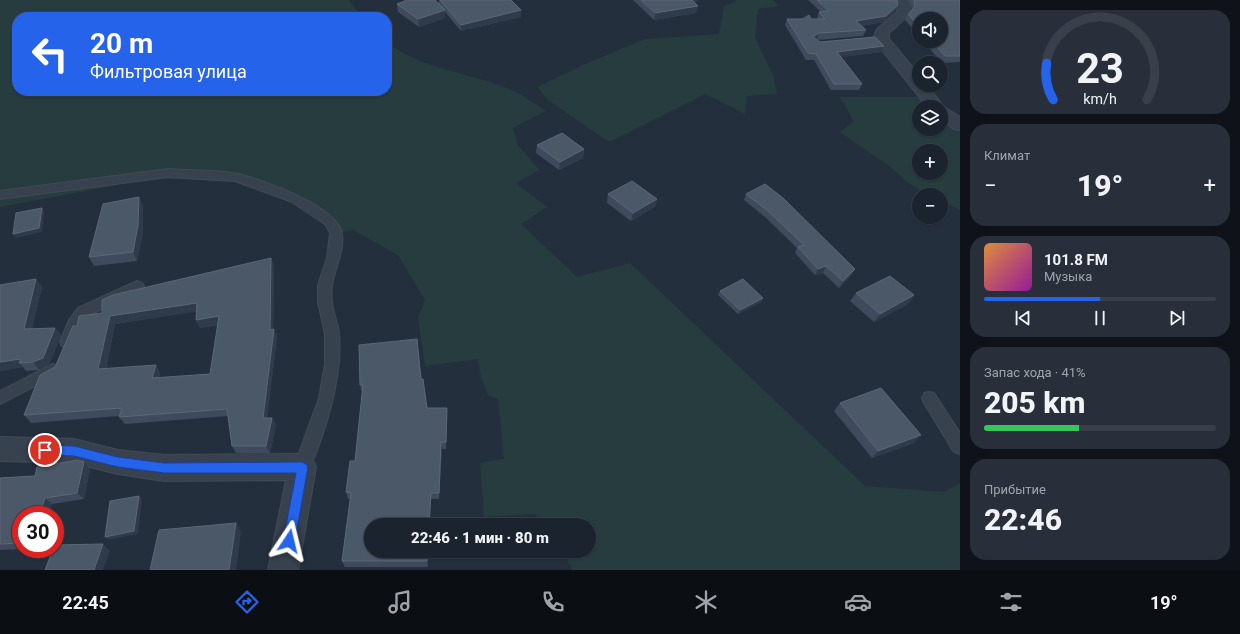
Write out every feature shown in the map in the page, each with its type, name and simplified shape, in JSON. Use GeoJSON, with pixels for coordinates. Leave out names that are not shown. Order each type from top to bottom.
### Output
{"type":"FeatureCollection","features":[{"type":"Feature","properties":{"kind":"street"},"geometry":{"type":"LineString","coordinates":[[901,0],[904,13],[882,32],[877,39],[929,100]]}},
{"type":"Feature","properties":{"kind":"street"},"geometry":{"type":"LineString","coordinates":[[948,116],[960,125]]}},
{"type":"Feature","properties":{"kind":"street"},"geometry":{"type":"LineString","coordinates":[[0,449],[74,451],[118,462],[164,468],[302,467],[283,570]]}},
{"type":"Feature","properties":{"kind":"lane"},"geometry":{"type":"LineString","coordinates":[[0,195],[168,172],[236,177],[256,183],[296,199],[331,222],[336,233],[333,258],[324,285],[325,302],[332,334],[332,364],[326,398],[302,467]]}},
{"type":"Feature","properties":{"kind":"lane"},"geometry":{"type":"LineString","coordinates":[[0,398],[55,370],[62,357],[74,324],[83,312],[137,286]]}},
{"type":"Feature","properties":{"kind":"lane"},"geometry":{"type":"LineString","coordinates":[[930,398],[960,447]]}},
{"type":"Feature","properties":{"kind":"green space"},"geometry":{"type":"Polygon","coordinates":[[[0,0],[349,0],[357,12],[12,12],[12,96],[392,96],[392,45],[415,59],[430,65],[478,78],[514,91],[546,111],[513,128],[518,145],[539,170],[516,183],[547,207],[521,224],[577,277],[630,263],[865,486],[944,492],[960,483],[960,570],[572,570],[566,558],[596,558],[596,518],[538,518],[535,514],[484,517],[480,463],[504,459],[498,399],[488,395],[481,377],[478,359],[425,366],[418,319],[425,300],[398,255],[353,230],[342,232],[293,203],[247,184],[233,181],[154,178],[0,207],[0,0]]]}},
{"type":"Feature","properties":{"kind":"green space"},"geometry":{"type":"Polygon","coordinates":[[[736,0],[773,0],[779,6],[758,9],[755,38],[773,75],[777,94],[747,96],[745,114],[705,94],[609,142],[548,100],[537,87],[583,65],[645,39],[719,34],[724,6],[735,2],[736,0]]]}},
{"type":"Feature","properties":{"kind":"green space"},"geometry":{"type":"Polygon","coordinates":[[[840,97],[919,97],[922,100],[912,100],[912,136],[948,136],[948,123],[960,132],[960,210],[948,204],[948,188],[917,188],[884,162],[840,132],[854,121],[840,97]]]}},
{"type":"Feature","properties":{"kind":"building"},"geometry":{"type":"Polygon","coordinates":[[[407,0],[435,0],[445,10],[418,19],[397,4],[407,0]]]}},
{"type":"Feature","properties":{"kind":"building"},"geometry":{"type":"Polygon","coordinates":[[[440,0],[511,0],[521,10],[461,25],[440,0]]]}},
{"type":"Feature","properties":{"kind":"building"},"geometry":{"type":"Polygon","coordinates":[[[641,0],[692,0],[698,6],[655,13],[641,0]]]}},
{"type":"Feature","properties":{"kind":"building"},"geometry":{"type":"Polygon","coordinates":[[[817,0],[897,0],[898,5],[886,16],[856,21],[866,30],[819,33],[813,37],[820,42],[875,37],[884,46],[837,52],[862,84],[834,84],[816,54],[808,53],[787,19],[803,19],[809,15],[811,19],[825,19],[819,12],[829,11],[817,0]]]}},
{"type":"Feature","properties":{"kind":"building"},"geometry":{"type":"Polygon","coordinates":[[[914,0],[960,0],[960,56],[945,56],[938,48],[948,48],[948,12],[912,12],[912,19],[908,14],[915,7],[914,0]]]}},
{"type":"Feature","properties":{"kind":"building"},"geometry":{"type":"Polygon","coordinates":[[[562,133],[584,149],[560,162],[537,145],[562,133]]]}},
{"type":"Feature","properties":{"kind":"building"},"geometry":{"type":"Polygon","coordinates":[[[632,181],[657,199],[633,213],[608,194],[632,181]]]}},
{"type":"Feature","properties":{"kind":"building"},"geometry":{"type":"Polygon","coordinates":[[[765,184],[783,198],[855,269],[843,281],[826,266],[818,269],[798,247],[804,245],[768,211],[746,194],[765,184]]]}},
{"type":"Feature","properties":{"kind":"building"},"geometry":{"type":"Polygon","coordinates":[[[139,197],[138,225],[133,252],[89,257],[103,204],[139,197]]]}},
{"type":"Feature","properties":{"kind":"building"},"geometry":{"type":"Polygon","coordinates":[[[42,208],[39,228],[13,234],[16,213],[42,208]]]}},
{"type":"Feature","properties":{"kind":"building"},"geometry":{"type":"Polygon","coordinates":[[[271,258],[270,330],[274,329],[263,418],[272,418],[266,446],[232,446],[227,409],[119,417],[122,408],[24,415],[40,375],[55,367],[73,326],[77,326],[79,316],[102,313],[102,300],[113,295],[271,258]],[[197,303],[110,316],[98,369],[156,365],[152,378],[210,374],[219,316],[196,320],[197,303]]]}},
{"type":"Feature","properties":{"kind":"building"},"geometry":{"type":"Polygon","coordinates":[[[890,276],[914,295],[880,314],[856,293],[890,276]]]}},
{"type":"Feature","properties":{"kind":"building"},"geometry":{"type":"Polygon","coordinates":[[[36,279],[24,329],[55,328],[43,358],[33,362],[19,363],[21,359],[0,362],[0,285],[36,279]]]}},
{"type":"Feature","properties":{"kind":"building"},"geometry":{"type":"Polygon","coordinates":[[[743,279],[763,298],[740,310],[720,291],[743,279]]]}},
{"type":"Feature","properties":{"kind":"building"},"geometry":{"type":"Polygon","coordinates":[[[417,339],[421,379],[423,379],[427,408],[447,408],[446,442],[441,442],[439,493],[431,493],[429,518],[364,518],[364,558],[427,558],[427,561],[342,561],[351,493],[346,492],[350,461],[355,461],[363,385],[360,385],[359,345],[417,339]]]}},
{"type":"Feature","properties":{"kind":"building"},"geometry":{"type":"Polygon","coordinates":[[[881,388],[921,435],[878,451],[840,403],[881,388]]]}},
{"type":"Feature","properties":{"kind":"building"},"geometry":{"type":"Polygon","coordinates":[[[78,460],[84,462],[77,493],[45,498],[42,506],[12,506],[12,543],[0,544],[0,478],[35,476],[37,467],[78,460]]]}},
{"type":"Feature","properties":{"kind":"building"},"geometry":{"type":"Polygon","coordinates":[[[139,496],[134,531],[105,537],[110,501],[139,496]]]}},
{"type":"Feature","properties":{"kind":"building"},"geometry":{"type":"Polygon","coordinates":[[[236,523],[229,570],[150,570],[159,530],[236,523]]]}},
{"type":"Feature","properties":{"kind":"building"},"geometry":{"type":"Polygon","coordinates":[[[103,544],[94,570],[45,570],[50,558],[64,558],[64,545],[103,544]]]}},
{"type":"Feature","properties":{"kind":"route"},"geometry":{"type":"LineString","coordinates":[[45,450],[74,451],[118,462],[164,468],[271,466],[302,467],[289,541]]}}]}
